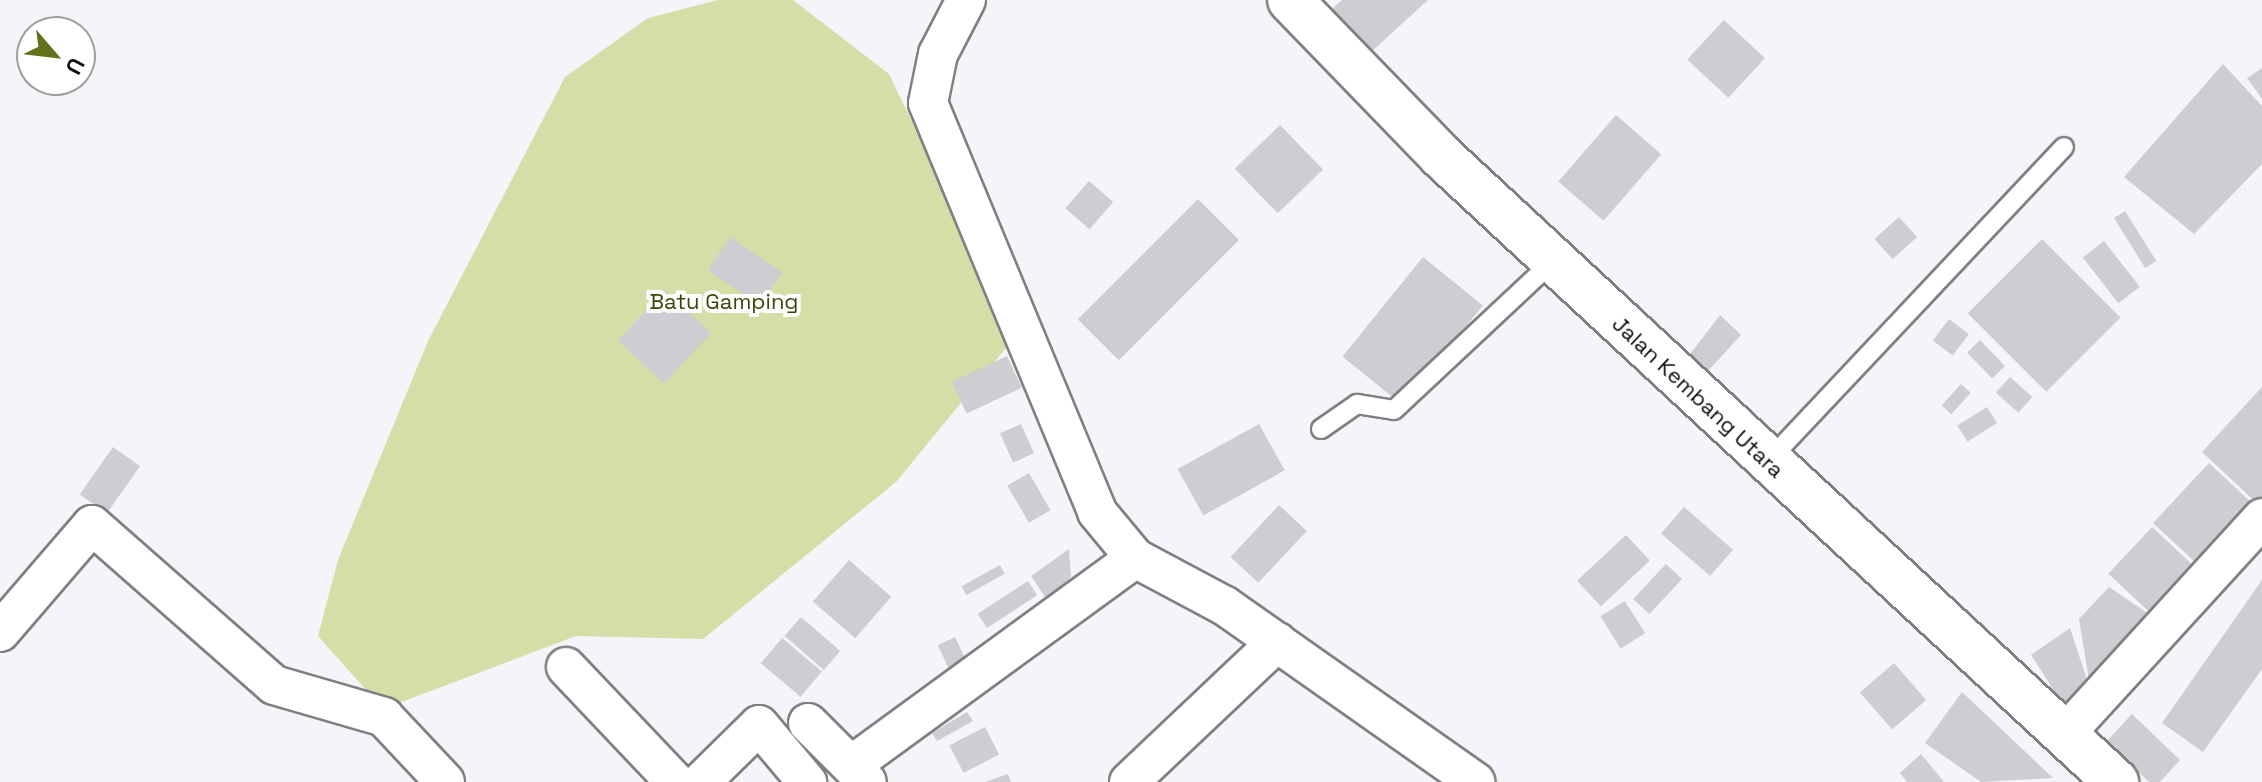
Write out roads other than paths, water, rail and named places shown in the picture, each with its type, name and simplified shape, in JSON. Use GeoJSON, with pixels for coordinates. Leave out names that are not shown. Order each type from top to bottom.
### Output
{"type":"FeatureCollection","features":[{"type":"Feature","properties":{"kind":"street"},"geometry":{"type":"LineString","coordinates":[[966,0],[930,79],[933,122],[1097,512],[1135,558],[1277,642],[1475,782]]}},
{"type":"Feature","properties":{"kind":"street","name":"Jalan Kembang Utara"},"geometry":{"type":"LineString","coordinates":[[1290,0],[1553,261],[2116,782]]}},
{"type":"Feature","properties":{"kind":"street"},"geometry":{"type":"LineString","coordinates":[[2066,733],[2262,518]]}},
{"type":"Feature","properties":{"kind":"street"},"geometry":{"type":"LineString","coordinates":[[0,632],[92,525],[274,685],[384,717],[445,782]]}},
{"type":"Feature","properties":{"kind":"street"},"geometry":{"type":"LineString","coordinates":[[808,723],[860,773],[1135,558]]}},
{"type":"Feature","properties":{"kind":"street"},"geometry":{"type":"LineString","coordinates":[[1129,782],[1277,642]]}},
{"type":"Feature","properties":{"kind":"street"},"geometry":{"type":"LineString","coordinates":[[566,667],[675,782]]}},
{"type":"Feature","properties":{"kind":"street"},"geometry":{"type":"LineString","coordinates":[[701,782],[759,725],[807,782]]}},
{"type":"Feature","properties":{"kind":"lane"},"geometry":{"type":"LineString","coordinates":[[1768,462],[2064,147]]}},
{"type":"Feature","properties":{"kind":"lane"},"geometry":{"type":"LineString","coordinates":[[1321,429],[1357,404],[1394,410],[1553,261]]}},
{"type":"Feature","properties":{"kind":"park label","name":"Batu Gamping"},"geometry":{"type":"Point","coordinates":[724,302]}}]}
